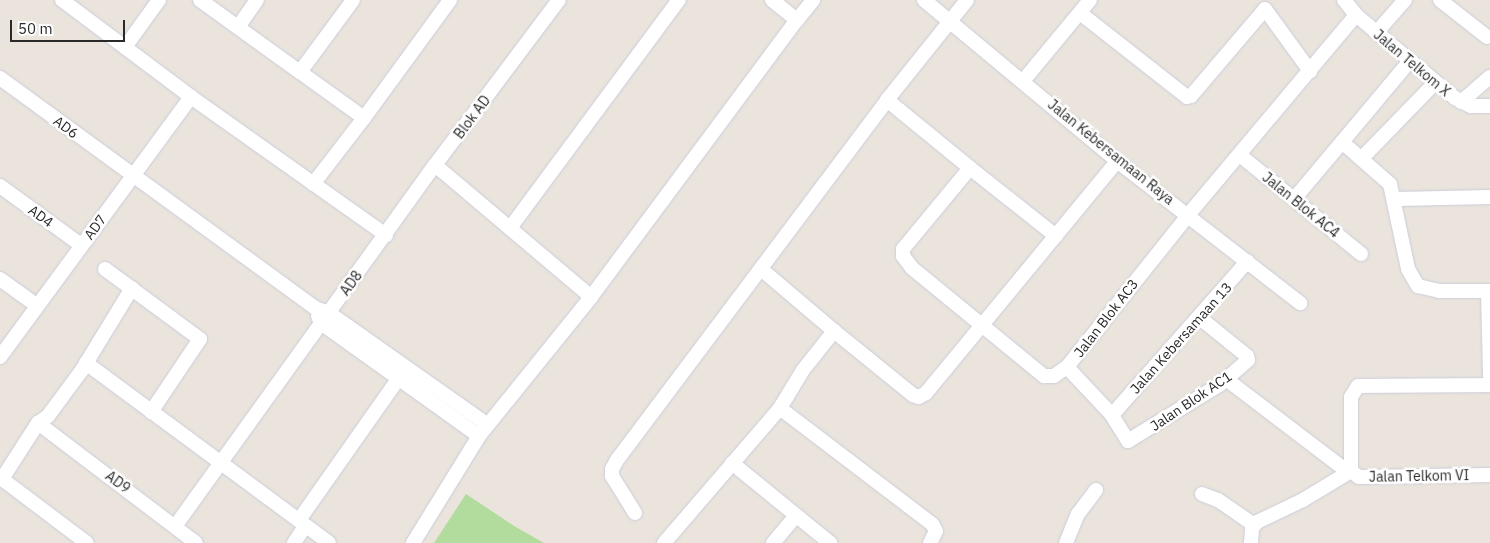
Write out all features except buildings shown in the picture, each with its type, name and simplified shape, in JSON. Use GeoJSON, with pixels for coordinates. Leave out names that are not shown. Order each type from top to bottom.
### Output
{"type":"FeatureCollection","features":[{"type":"Feature","properties":{"kind":"street"},"geometry":{"type":"LineString","coordinates":[[62,0],[191,97],[386,235]]}},
{"type":"Feature","properties":{"kind":"street"},"geometry":{"type":"LineString","coordinates":[[125,47],[159,0]]}},
{"type":"Feature","properties":{"kind":"street"},"geometry":{"type":"LineString","coordinates":[[200,0],[364,118]]}},
{"type":"Feature","properties":{"kind":"street"},"geometry":{"type":"LineString","coordinates":[[238,27],[257,0]]}},
{"type":"Feature","properties":{"kind":"street"},"geometry":{"type":"LineString","coordinates":[[300,72],[353,0]]}},
{"type":"Feature","properties":{"kind":"street"},"geometry":{"type":"LineString","coordinates":[[313,184],[450,0]]}},
{"type":"Feature","properties":{"kind":"street","name":"Blok AD"},"geometry":{"type":"LineString","coordinates":[[386,235],[435,165],[559,0]]}},
{"type":"Feature","properties":{"kind":"street"},"geometry":{"type":"LineString","coordinates":[[510,228],[679,0]]}},
{"type":"Feature","properties":{"kind":"street"},"geometry":{"type":"LineString","coordinates":[[772,0],[797,20]]}},
{"type":"Feature","properties":{"kind":"street"},"geometry":{"type":"LineString","coordinates":[[413,543],[479,436],[591,297],[812,0]]}},
{"type":"Feature","properties":{"kind":"street","name":"Jalan Kebersamaan Raya"},"geometry":{"type":"LineString","coordinates":[[924,0],[1118,161],[1189,214],[1300,303]]}},
{"type":"Feature","properties":{"kind":"street"},"geometry":{"type":"LineString","coordinates":[[635,513],[614,480],[612,469],[887,100],[967,0]]}},
{"type":"Feature","properties":{"kind":"street"},"geometry":{"type":"LineString","coordinates":[[1023,81],[1090,0]]}},
{"type":"Feature","properties":{"kind":"street","name":"Jalan Telkom X"},"geometry":{"type":"LineString","coordinates":[[1344,0],[1356,15],[1409,62],[1461,102],[1490,106]]}},
{"type":"Feature","properties":{"kind":"street"},"geometry":{"type":"LineString","coordinates":[[1376,33],[1405,0]]}},
{"type":"Feature","properties":{"kind":"street"},"geometry":{"type":"LineString","coordinates":[[1440,0],[1487,38]]}},
{"type":"Feature","properties":{"kind":"street"},"geometry":{"type":"LineString","coordinates":[[1080,13],[1187,96],[1191,96],[1262,4],[1310,71]]}},
{"type":"Feature","properties":{"kind":"street","name":"Jalan Blok AC3"},"geometry":{"type":"LineString","coordinates":[[1132,441],[1124,438],[1112,415],[1067,367],[1189,214],[1241,156],[1356,15]]}},
{"type":"Feature","properties":{"kind":"street"},"geometry":{"type":"LineString","coordinates":[[1294,200],[1409,62]]}},
{"type":"Feature","properties":{"kind":"street"},"geometry":{"type":"LineString","coordinates":[[1461,102],[1490,77]]}},
{"type":"Feature","properties":{"kind":"street","name":"AD6"},"geometry":{"type":"LineString","coordinates":[[0,78],[315,308],[325,318],[403,373]]}},
{"type":"Feature","properties":{"kind":"street"},"geometry":{"type":"LineString","coordinates":[[1362,158],[1435,83]]}},
{"type":"Feature","properties":{"kind":"street","name":"AD7"},"geometry":{"type":"LineString","coordinates":[[0,358],[36,305],[191,97]]}},
{"type":"Feature","properties":{"kind":"street"},"geometry":{"type":"LineString","coordinates":[[887,100],[1056,236]]}},
{"type":"Feature","properties":{"kind":"street"},"geometry":{"type":"LineString","coordinates":[[1342,142],[1390,184],[1396,199],[1408,269],[1414,281],[1425,290],[1489,292],[1490,376]]}},
{"type":"Feature","properties":{"kind":"street","name":"Jalan Blok AC4"},"geometry":{"type":"LineString","coordinates":[[1241,156],[1361,254]]}},
{"type":"Feature","properties":{"kind":"street"},"geometry":{"type":"LineString","coordinates":[[761,269],[901,387],[919,397],[983,325],[1118,161]]}},
{"type":"Feature","properties":{"kind":"street"},"geometry":{"type":"LineString","coordinates":[[435,165],[591,297]]}},
{"type":"Feature","properties":{"kind":"street"},"geometry":{"type":"LineString","coordinates":[[970,168],[904,248],[902,256],[912,268],[1044,376],[1054,376],[1067,367]]}},
{"type":"Feature","properties":{"kind":"street","name":"AD4"},"geometry":{"type":"LineString","coordinates":[[0,186],[81,246]]}},
{"type":"Feature","properties":{"kind":"street"},"geometry":{"type":"LineString","coordinates":[[1396,199],[1490,198]]}},
{"type":"Feature","properties":{"kind":"street","name":"AD8"},"geometry":{"type":"LineString","coordinates":[[176,525],[220,460],[386,235]]}},
{"type":"Feature","properties":{"kind":"street","name":"Jalan Kebersamaan 13"},"geometry":{"type":"LineString","coordinates":[[1112,415],[1200,318],[1248,261]]}},
{"type":"Feature","properties":{"kind":"street"},"geometry":{"type":"LineString","coordinates":[[105,269],[201,341],[152,412]]}},
{"type":"Feature","properties":{"kind":"street"},"geometry":{"type":"LineString","coordinates":[[0,279],[36,305]]}},
{"type":"Feature","properties":{"kind":"street"},"geometry":{"type":"LineString","coordinates":[[88,543],[1,478],[38,424],[48,416],[86,363],[132,288]]}},
{"type":"Feature","properties":{"kind":"street","name":"Jalan Blok AC1"},"geometry":{"type":"LineString","coordinates":[[1132,441],[1226,379],[1248,360],[1247,356],[1200,318]]}},
{"type":"Feature","properties":{"kind":"street"},"geometry":{"type":"LineString","coordinates":[[664,543],[780,408],[803,370],[834,331]]}},
{"type":"Feature","properties":{"kind":"street"},"geometry":{"type":"LineString","coordinates":[[86,363],[220,460],[329,543]]}},
{"type":"Feature","properties":{"kind":"street"},"geometry":{"type":"LineString","coordinates":[[403,373],[488,425]]}},
{"type":"Feature","properties":{"kind":"street"},"geometry":{"type":"LineString","coordinates":[[403,373],[479,436]]}},
{"type":"Feature","properties":{"kind":"street"},"geometry":{"type":"LineString","coordinates":[[294,543],[297,520],[403,373]]}},
{"type":"Feature","properties":{"kind":"street"},"geometry":{"type":"LineString","coordinates":[[1226,379],[1349,471]]}},
{"type":"Feature","properties":{"kind":"street"},"geometry":{"type":"LineString","coordinates":[[1349,471],[1351,397],[1358,386],[1490,385]]}},
{"type":"Feature","properties":{"kind":"street"},"geometry":{"type":"LineString","coordinates":[[780,408],[932,524],[936,531],[930,543]]}},
{"type":"Feature","properties":{"kind":"street","name":"AD9"},"geometry":{"type":"LineString","coordinates":[[38,424],[176,525],[196,543]]}},
{"type":"Feature","properties":{"kind":"street"},"geometry":{"type":"LineString","coordinates":[[732,464],[830,543]]}},
{"type":"Feature","properties":{"kind":"street"},"geometry":{"type":"LineString","coordinates":[[1254,525],[1303,500],[1349,471]]}},
{"type":"Feature","properties":{"kind":"street","name":"Jalan Telkom VI"},"geometry":{"type":"LineString","coordinates":[[1349,471],[1359,477],[1490,475]]}},
{"type":"Feature","properties":{"kind":"street"},"geometry":{"type":"LineString","coordinates":[[1066,543],[1078,514],[1096,490]]}},
{"type":"Feature","properties":{"kind":"street"},"geometry":{"type":"LineString","coordinates":[[1202,494],[1218,500],[1254,525]]}},
{"type":"Feature","properties":{"kind":"street"},"geometry":{"type":"LineString","coordinates":[[773,543],[796,516]]}},
{"type":"Feature","properties":{"kind":"street"},"geometry":{"type":"LineString","coordinates":[[1251,543],[1254,525]]}},
{"type":"Feature","properties":{"kind":"green space"},"geometry":{"type":"Polygon","coordinates":[[[466,494],[514,526],[544,543],[434,543],[466,494]]]}}]}
